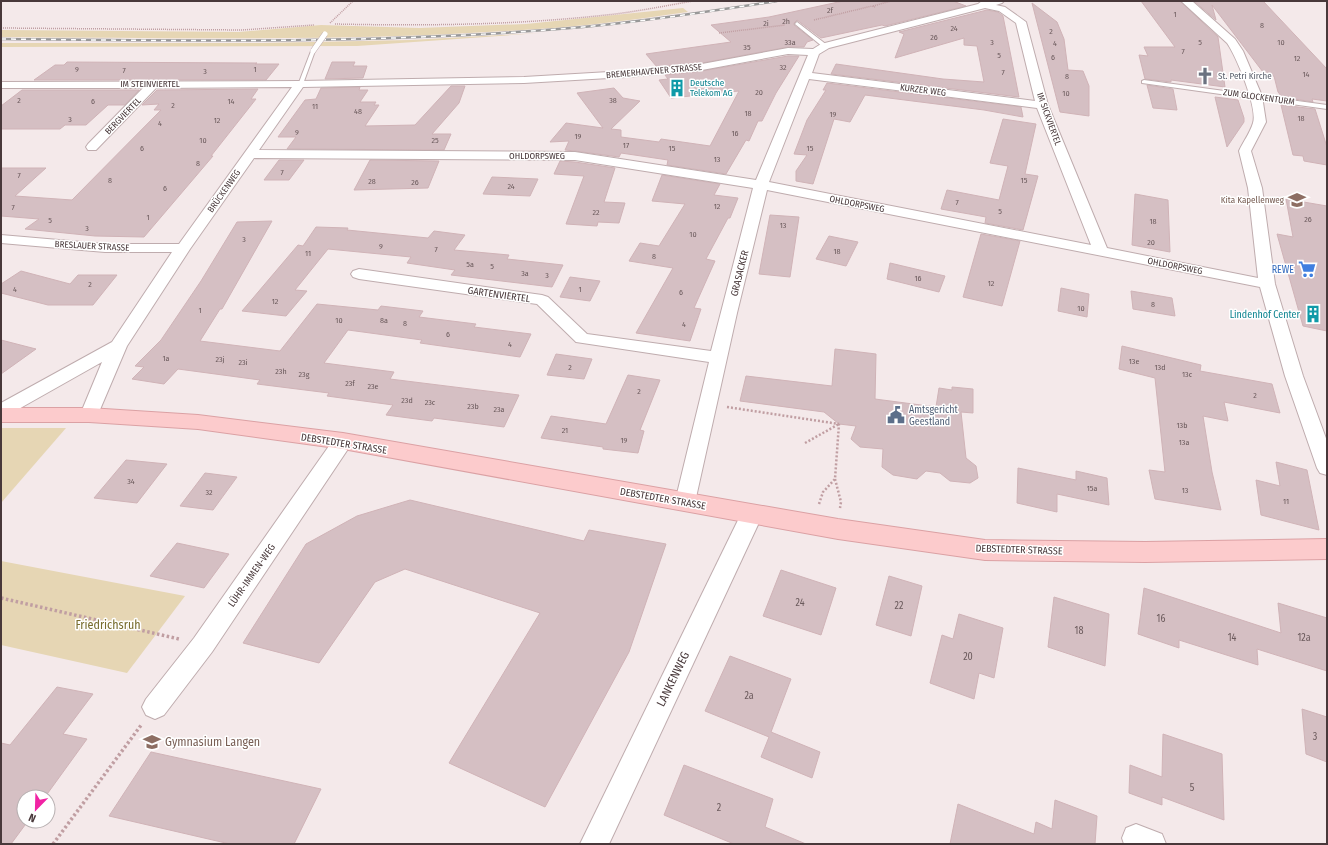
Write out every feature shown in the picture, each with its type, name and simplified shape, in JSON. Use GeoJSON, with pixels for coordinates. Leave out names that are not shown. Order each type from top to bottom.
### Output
{"type":"FeatureCollection","features":[{"type":"Feature","properties":{"kind":"main road","name":"DEBSTEDTER STRASSE"},"geometry":{"type":"LineString","coordinates":[[1,415],[89,415],[198,422],[343,442],[826,527],[986,550],[1145,552],[1327,549]]}},
{"type":"Feature","properties":{"kind":"street","name":"BREMERHAVENER STRASSE"},"geometry":{"type":"LineString","coordinates":[[300,84],[524,80],[626,74],[702,67],[788,51],[820,49],[980,3],[999,1]]}},
{"type":"Feature","properties":{"kind":"street"},"geometry":{"type":"LineString","coordinates":[[1186,1],[1231,41],[1238,51],[1256,96],[1260,122],[1244,151],[1255,188],[1267,284],[1294,376],[1327,468]]}},
{"type":"Feature","properties":{"kind":"street","name":"IM SICKVIERTEL"},"geometry":{"type":"LineString","coordinates":[[980,3],[1002,9],[1021,22],[1042,105],[1101,251]]}},
{"type":"Feature","properties":{"kind":"street","name":"GRASACKER"},"geometry":{"type":"LineString","coordinates":[[686,502],[761,185],[805,74],[820,49]]}},
{"type":"Feature","properties":{"kind":"street","name":"KURZER WEG"},"geometry":{"type":"LineString","coordinates":[[805,74],[1042,105]]}},
{"type":"Feature","properties":{"kind":"street","name":"BERGVIERTEL"},"geometry":{"type":"LineString","coordinates":[[92,148],[153,84]]}},
{"type":"Feature","properties":{"kind":"street","name":"IM STEINVIERTEL"},"geometry":{"type":"LineString","coordinates":[[3,86],[300,84]]}},
{"type":"Feature","properties":{"kind":"street","name":"BRÜCKENWEG"},"geometry":{"type":"LineString","coordinates":[[89,415],[118,346],[183,248],[300,84]]}},
{"type":"Feature","properties":{"kind":"street","name":"OHLDORPSWEG"},"geometry":{"type":"LineString","coordinates":[[250,154],[575,156],[761,185],[1267,284]]}},
{"type":"Feature","properties":{"kind":"street","name":"BRESLAUER STRASSE"},"geometry":{"type":"LineString","coordinates":[[1,239],[105,248],[183,248]]}},
{"type":"Feature","properties":{"kind":"street","name":"GARTENVIERTEL"},"geometry":{"type":"LineString","coordinates":[[359,274],[542,300],[582,338],[719,358]]}},
{"type":"Feature","properties":{"kind":"street","name":"BRÜCKENWEG"},"geometry":{"type":"LineString","coordinates":[[1,411],[118,346]]}},
{"type":"Feature","properties":{"kind":"street","name":"LÜHR-IMMEN-WEG"},"geometry":{"type":"LineString","coordinates":[[155,707],[202,645],[343,442]]}},
{"type":"Feature","properties":{"kind":"street","name":"LANKENWEG"},"geometry":{"type":"LineString","coordinates":[[594,844],[752,514]]}},
{"type":"Feature","properties":{"kind":"lane"},"geometry":{"type":"LineString","coordinates":[[797,24],[820,49]]}},
{"type":"Feature","properties":{"kind":"lane","name":"BRÜCKENWEG"},"geometry":{"type":"LineString","coordinates":[[300,84],[313,51],[325,34]]}},
{"type":"Feature","properties":{"kind":"lane","name":"ZUM GLOCKENTURM"},"geometry":{"type":"LineString","coordinates":[[1144,82],[1256,96],[1327,107]]}},
{"type":"Feature","properties":{"kind":"path"},"geometry":{"type":"LineString","coordinates":[[353,1],[329,23],[427,26],[525,21],[606,15],[693,1]]}},
{"type":"Feature","properties":{"kind":"path"},"geometry":{"type":"LineString","coordinates":[[872,6],[891,1]]}},
{"type":"Feature","properties":{"kind":"path"},"geometry":{"type":"LineString","coordinates":[[1,28],[242,30],[314,25]]}},
{"type":"Feature","properties":{"kind":"path"},"geometry":{"type":"LineString","coordinates":[[708,404],[840,424]]}},
{"type":"Feature","properties":{"kind":"path"},"geometry":{"type":"LineString","coordinates":[[805,443],[840,424]]}},
{"type":"Feature","properties":{"kind":"path"},"geometry":{"type":"LineString","coordinates":[[826,527],[841,502],[835,479],[840,424]]}},
{"type":"Feature","properties":{"kind":"path"},"geometry":{"type":"LineString","coordinates":[[826,527],[819,502],[823,492],[835,479]]}},
{"type":"Feature","properties":{"kind":"path"},"geometry":{"type":"LineString","coordinates":[[1,598],[202,645]]}},
{"type":"Feature","properties":{"kind":"path"},"geometry":{"type":"LineString","coordinates":[[53,844],[155,707]]}},
{"type":"Feature","properties":{"kind":"green space"},"geometry":{"type":"Polygon","coordinates":[[[683,8],[688,12],[575,26],[403,36],[336,38],[1,37],[1,30],[239,32],[321,25],[419,28],[526,24],[683,8]]]}},
{"type":"Feature","properties":{"kind":"green space"},"geometry":{"type":"Polygon","coordinates":[[[540,33],[357,46],[1,47],[1,43],[263,43],[410,40],[540,33]]]}},
{"type":"Feature","properties":{"kind":"green space"},"geometry":{"type":"Polygon","coordinates":[[[1,428],[66,428],[1,503],[1,428]]]}},
{"type":"Feature","properties":{"kind":"green space","name":"Friedrichsruh"},"geometry":{"type":"Polygon","coordinates":[[[1,561],[185,596],[127,673],[1,645],[1,561]]]}},
{"type":"Feature","properties":{"kind":"building"},"geometry":{"type":"Polygon","coordinates":[[[843,1],[953,1],[966,6],[885,26],[882,25],[821,38],[797,20],[794,25],[813,40],[807,42],[804,47],[788,47],[702,63],[657,67],[646,54],[731,42],[711,25],[769,17],[843,1]]]}},
{"type":"Feature","properties":{"kind":"building"},"geometry":{"type":"Polygon","coordinates":[[[1141,1],[1180,1],[1218,37],[1225,87],[1171,80],[1171,82],[1145,79],[1139,55],[1148,56],[1144,47],[1175,47],[1141,1]]]}},
{"type":"Feature","properties":{"kind":"building"},"geometry":{"type":"Polygon","coordinates":[[[1194,1],[1263,1],[1327,69],[1327,101],[1312,99],[1313,102],[1282,97],[1278,92],[1274,76],[1266,76],[1212,5],[1216,20],[1194,1]]]}},
{"type":"Feature","properties":{"kind":"building"},"geometry":{"type":"Polygon","coordinates":[[[1032,3],[1057,22],[1064,39],[1068,70],[1083,71],[1089,86],[1089,116],[1060,112],[1032,3]]]}},
{"type":"Feature","properties":{"kind":"building"},"geometry":{"type":"Polygon","coordinates":[[[987,10],[998,12],[1003,16],[1019,97],[831,74],[836,64],[943,79],[984,82],[977,46],[964,45],[964,38],[895,58],[904,34],[899,32],[987,10]]]}},
{"type":"Feature","properties":{"kind":"building"},"geometry":{"type":"Polygon","coordinates":[[[788,56],[799,56],[776,93],[762,121],[758,121],[749,141],[746,140],[726,174],[667,165],[668,160],[621,153],[619,157],[565,150],[569,141],[550,142],[566,123],[603,128],[577,93],[614,88],[623,98],[640,101],[611,129],[621,130],[621,137],[659,142],[661,139],[710,146],[739,91],[671,98],[659,80],[668,79],[665,75],[702,71],[788,56]]]}},
{"type":"Feature","properties":{"kind":"building"},"geometry":{"type":"Polygon","coordinates":[[[67,62],[279,64],[266,80],[34,80],[55,65],[64,65],[67,62]]]}},
{"type":"Feature","properties":{"kind":"building"},"geometry":{"type":"Polygon","coordinates":[[[332,62],[355,62],[353,66],[367,66],[363,78],[325,79],[332,62]]]}},
{"type":"Feature","properties":{"kind":"building"},"geometry":{"type":"Polygon","coordinates":[[[827,83],[1021,107],[1023,117],[984,110],[865,95],[850,122],[834,119],[813,184],[796,181],[796,171],[807,155],[794,154],[807,120],[826,90],[823,90],[827,83]]]}},
{"type":"Feature","properties":{"kind":"building"},"geometry":{"type":"Polygon","coordinates":[[[1147,85],[1173,89],[1177,110],[1153,108],[1147,85]]]}},
{"type":"Feature","properties":{"kind":"building"},"geometry":{"type":"Polygon","coordinates":[[[451,86],[465,86],[459,103],[432,134],[451,134],[444,150],[287,149],[296,137],[278,137],[305,100],[316,99],[321,88],[360,87],[359,90],[368,90],[360,102],[376,102],[374,105],[379,105],[365,126],[415,125],[451,86]]]}},
{"type":"Feature","properties":{"kind":"building"},"geometry":{"type":"Polygon","coordinates":[[[258,89],[251,99],[256,99],[211,156],[213,156],[144,237],[95,236],[25,229],[39,219],[1,216],[1,168],[46,168],[15,196],[72,200],[161,110],[154,110],[159,104],[142,105],[157,90],[258,89]]]}},
{"type":"Feature","properties":{"kind":"building"},"geometry":{"type":"Polygon","coordinates":[[[22,90],[139,90],[125,105],[108,105],[86,125],[65,125],[60,129],[1,129],[1,106],[22,90]]]}},
{"type":"Feature","properties":{"kind":"building"},"geometry":{"type":"Polygon","coordinates":[[[1215,97],[1238,100],[1244,118],[1244,122],[1227,147],[1215,97]]]}},
{"type":"Feature","properties":{"kind":"building"},"geometry":{"type":"Polygon","coordinates":[[[1281,105],[1315,109],[1327,147],[1327,165],[1304,161],[1303,156],[1293,155],[1281,105]]]}},
{"type":"Feature","properties":{"kind":"building"},"geometry":{"type":"Polygon","coordinates":[[[1003,119],[1036,124],[1025,174],[1038,176],[1023,230],[985,223],[986,217],[941,209],[947,190],[999,200],[1008,166],[990,163],[1003,119]]]}},
{"type":"Feature","properties":{"kind":"building"},"geometry":{"type":"Polygon","coordinates":[[[279,160],[304,160],[289,180],[264,180],[279,160]]]}},
{"type":"Feature","properties":{"kind":"building"},"geometry":{"type":"Polygon","coordinates":[[[370,160],[439,161],[428,188],[354,190],[370,160]]]}},
{"type":"Feature","properties":{"kind":"building"},"geometry":{"type":"Polygon","coordinates":[[[560,161],[615,168],[604,202],[625,203],[619,223],[598,222],[597,226],[566,224],[584,176],[554,174],[560,161]]]}},
{"type":"Feature","properties":{"kind":"building"},"geometry":{"type":"Polygon","coordinates":[[[662,175],[720,184],[714,195],[738,198],[730,218],[728,218],[706,259],[715,261],[694,308],[701,309],[690,341],[636,333],[673,268],[629,261],[640,243],[659,246],[685,204],[652,201],[662,175]]]}},
{"type":"Feature","properties":{"kind":"building"},"geometry":{"type":"Polygon","coordinates":[[[492,177],[538,179],[530,196],[483,194],[492,177]]]}},
{"type":"Feature","properties":{"kind":"building"},"geometry":{"type":"Polygon","coordinates":[[[1135,194],[1168,200],[1170,252],[1132,245],[1135,194]]]}},
{"type":"Feature","properties":{"kind":"building"},"geometry":{"type":"Polygon","coordinates":[[[1286,199],[1327,206],[1327,331],[1303,326],[1277,234],[1293,237],[1286,199]]]}},
{"type":"Feature","properties":{"kind":"building"},"geometry":{"type":"Polygon","coordinates":[[[770,215],[799,217],[790,277],[759,274],[770,215]]]}},
{"type":"Feature","properties":{"kind":"building"},"geometry":{"type":"Polygon","coordinates":[[[272,221],[222,309],[220,309],[200,341],[280,351],[317,304],[378,310],[381,306],[423,311],[419,317],[476,324],[474,327],[531,334],[520,357],[420,343],[422,340],[348,330],[324,363],[394,372],[390,379],[519,395],[504,427],[434,418],[432,421],[386,415],[393,405],[327,396],[329,393],[257,384],[260,380],[178,369],[164,384],[132,379],[144,367],[135,366],[161,340],[201,281],[237,222],[272,221]]]}},
{"type":"Feature","properties":{"kind":"building"},"geometry":{"type":"Polygon","coordinates":[[[316,227],[348,228],[347,230],[428,238],[434,231],[465,235],[454,250],[509,255],[507,259],[563,265],[552,287],[451,275],[455,270],[407,263],[411,257],[328,249],[295,290],[307,291],[286,316],[242,311],[298,245],[303,246],[316,227]]]}},
{"type":"Feature","properties":{"kind":"building"},"geometry":{"type":"Polygon","coordinates":[[[981,234],[1020,241],[1002,306],[963,297],[981,234]]]}},
{"type":"Feature","properties":{"kind":"building"},"geometry":{"type":"Polygon","coordinates":[[[829,236],[858,242],[846,266],[816,259],[829,236]]]}},
{"type":"Feature","properties":{"kind":"building"},"geometry":{"type":"Polygon","coordinates":[[[890,263],[945,276],[939,292],[887,279],[890,263]]]}},
{"type":"Feature","properties":{"kind":"building"},"geometry":{"type":"Polygon","coordinates":[[[21,271],[70,284],[78,275],[117,275],[93,305],[48,305],[1,293],[1,284],[21,271]]]}},
{"type":"Feature","properties":{"kind":"building"},"geometry":{"type":"Polygon","coordinates":[[[570,277],[600,281],[590,301],[560,297],[570,277]]]}},
{"type":"Feature","properties":{"kind":"building"},"geometry":{"type":"Polygon","coordinates":[[[1061,288],[1089,294],[1087,317],[1058,311],[1061,288]]]}},
{"type":"Feature","properties":{"kind":"building"},"geometry":{"type":"Polygon","coordinates":[[[1131,291],[1172,298],[1175,316],[1133,309],[1131,291]]]}},
{"type":"Feature","properties":{"kind":"building"},"geometry":{"type":"Polygon","coordinates":[[[1,340],[36,349],[1,374],[1,340]]]}},
{"type":"Feature","properties":{"kind":"building"},"geometry":{"type":"Polygon","coordinates":[[[1122,346],[1201,365],[1200,371],[1272,384],[1280,413],[1224,402],[1228,421],[1203,416],[1212,472],[1221,510],[1155,499],[1149,470],[1165,472],[1155,378],[1119,369],[1122,346]]]}},
{"type":"Feature","properties":{"kind":"building","name":"Amtsgericht Geestland"},"geometry":{"type":"Polygon","coordinates":[[[835,349],[876,354],[875,399],[936,407],[939,388],[952,390],[952,387],[973,389],[973,413],[961,412],[966,458],[976,466],[978,478],[970,483],[950,481],[940,473],[926,471],[917,479],[893,475],[882,467],[883,449],[860,447],[851,439],[856,426],[839,424],[824,412],[740,401],[746,376],[832,386],[835,349]]]}},
{"type":"Feature","properties":{"kind":"building"},"geometry":{"type":"Polygon","coordinates":[[[556,354],[592,359],[584,379],[547,375],[556,354]]]}},
{"type":"Feature","properties":{"kind":"building"},"geometry":{"type":"Polygon","coordinates":[[[628,375],[660,380],[640,430],[644,431],[638,453],[603,449],[603,447],[541,438],[551,416],[606,424],[628,375]]]}},
{"type":"Feature","properties":{"kind":"building"},"geometry":{"type":"Polygon","coordinates":[[[126,460],[167,464],[137,503],[94,498],[126,460]]]}},
{"type":"Feature","properties":{"kind":"building"},"geometry":{"type":"Polygon","coordinates":[[[1276,462],[1307,470],[1319,530],[1261,515],[1256,480],[1280,486],[1276,462]]]}},
{"type":"Feature","properties":{"kind":"building"},"geometry":{"type":"Polygon","coordinates":[[[1018,468],[1076,480],[1076,471],[1107,478],[1109,505],[1057,494],[1057,512],[1017,503],[1018,468]]]}},
{"type":"Feature","properties":{"kind":"building"},"geometry":{"type":"Polygon","coordinates":[[[205,473],[237,477],[213,510],[180,506],[205,473]]]}},
{"type":"Feature","properties":{"kind":"building"},"geometry":{"type":"Polygon","coordinates":[[[410,500],[584,541],[589,530],[666,544],[629,652],[545,807],[449,763],[540,613],[405,569],[375,582],[319,663],[243,643],[306,544],[357,516],[410,500]]]}},
{"type":"Feature","properties":{"kind":"building"},"geometry":{"type":"Polygon","coordinates":[[[177,543],[229,554],[204,588],[150,576],[177,543]]]}},
{"type":"Feature","properties":{"kind":"building"},"geometry":{"type":"Polygon","coordinates":[[[781,570],[836,588],[821,635],[763,616],[781,570]]]}},
{"type":"Feature","properties":{"kind":"building"},"geometry":{"type":"Polygon","coordinates":[[[889,576],[922,586],[911,636],[876,625],[889,576]]]}},
{"type":"Feature","properties":{"kind":"building"},"geometry":{"type":"Polygon","coordinates":[[[1144,588],[1281,633],[1278,603],[1327,618],[1327,671],[1257,649],[1258,665],[1179,640],[1179,648],[1138,634],[1144,588]]]}},
{"type":"Feature","properties":{"kind":"building"},"geometry":{"type":"Polygon","coordinates":[[[1054,597],[1109,614],[1105,666],[1048,647],[1054,597]]]}},
{"type":"Feature","properties":{"kind":"building"},"geometry":{"type":"Polygon","coordinates":[[[959,614],[1003,628],[994,678],[979,673],[974,699],[930,683],[942,635],[953,639],[959,614]]]}},
{"type":"Feature","properties":{"kind":"building"},"geometry":{"type":"Polygon","coordinates":[[[730,656],[791,679],[771,732],[820,752],[812,778],[761,757],[769,737],[705,711],[730,656]]]}},
{"type":"Feature","properties":{"kind":"building"},"geometry":{"type":"Polygon","coordinates":[[[57,687],[93,694],[63,734],[87,739],[51,789],[16,789],[16,829],[22,829],[11,844],[1,844],[1,743],[10,745],[57,687]]]}},
{"type":"Feature","properties":{"kind":"building"},"geometry":{"type":"Polygon","coordinates":[[[1302,709],[1327,717],[1327,762],[1306,754],[1302,709]]]}},
{"type":"Feature","properties":{"kind":"building"},"geometry":{"type":"Polygon","coordinates":[[[1163,734],[1222,754],[1224,820],[1162,797],[1162,805],[1129,793],[1130,765],[1162,777],[1163,734]]]}},
{"type":"Feature","properties":{"kind":"building"},"geometry":{"type":"Polygon","coordinates":[[[151,752],[321,789],[294,844],[230,844],[109,816],[151,752]]]}},
{"type":"Feature","properties":{"kind":"building"},"geometry":{"type":"Polygon","coordinates":[[[684,765],[773,799],[765,827],[806,844],[734,844],[664,815],[684,765]]]}},
{"type":"Feature","properties":{"kind":"building"},"geometry":{"type":"Polygon","coordinates":[[[1055,800],[1097,816],[1095,844],[950,844],[958,804],[1034,834],[1036,822],[1052,829],[1055,800]]]}},
{"type":"Feature","properties":{"kind":"railway"},"geometry":{"type":"LineString","coordinates":[[1,39],[220,41],[365,39],[438,36],[607,25],[680,16],[777,1]]}},
{"type":"Feature","properties":{"kind":"place","name":"St. Petri Kirche"},"geometry":{"type":"Point","coordinates":[1205,76]}},
{"type":"Feature","properties":{"kind":"place","name":"Deutsche Telekom AG"},"geometry":{"type":"Point","coordinates":[677,88]}},
{"type":"Feature","properties":{"kind":"place","name":"Kita Kapellenweg"},"geometry":{"type":"Point","coordinates":[1297,200]}},
{"type":"Feature","properties":{"kind":"place","name":"REWE"},"geometry":{"type":"Point","coordinates":[1307,269]}},
{"type":"Feature","properties":{"kind":"place","name":"Lindenhof Center"},"geometry":{"type":"Point","coordinates":[1313,314]}},
{"type":"Feature","properties":{"kind":"place","name":"Amtsgericht Geestland"},"geometry":{"type":"Point","coordinates":[896,415]}},
{"type":"Feature","properties":{"kind":"place","name":"Gymnasium Langen"},"geometry":{"type":"Point","coordinates":[152,742]}}]}
